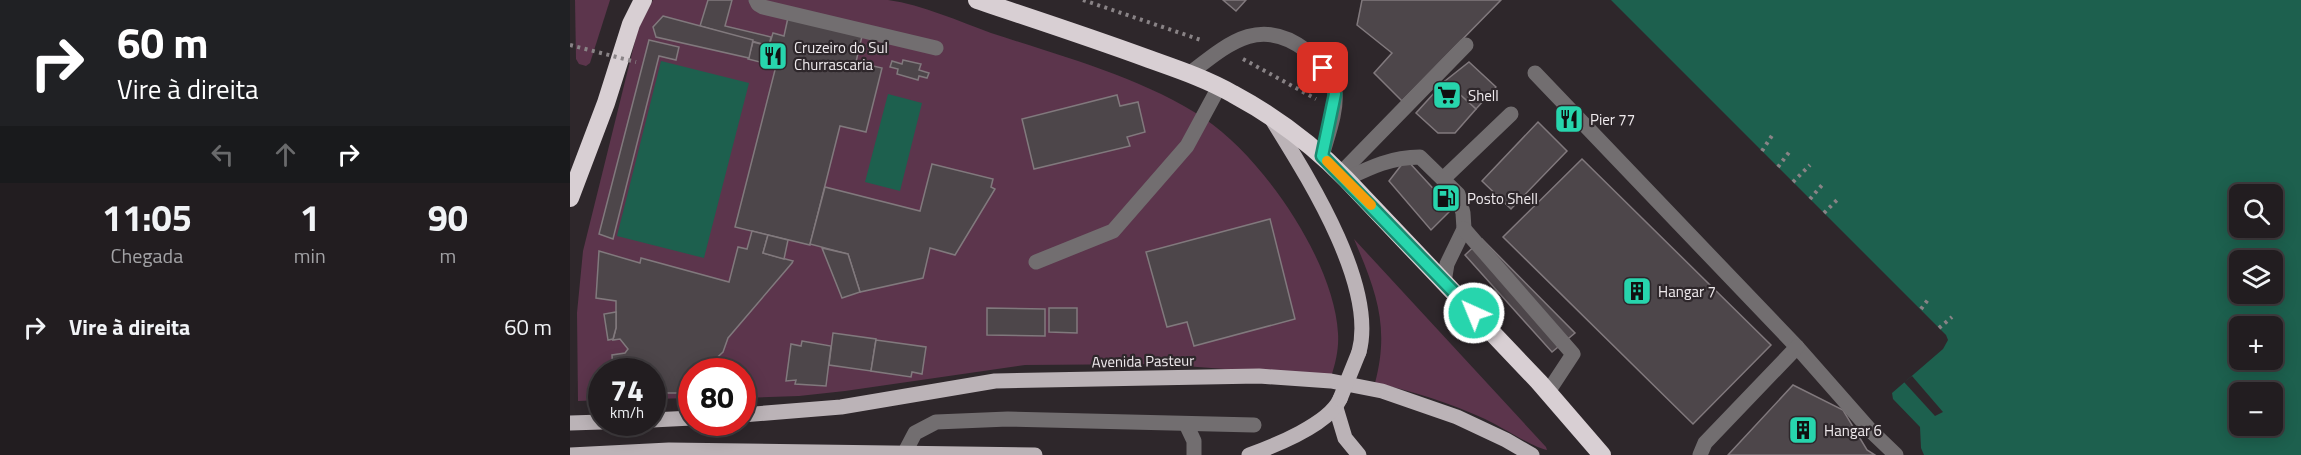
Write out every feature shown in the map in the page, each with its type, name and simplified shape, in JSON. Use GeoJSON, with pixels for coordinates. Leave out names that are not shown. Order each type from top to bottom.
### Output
{"type":"FeatureCollection","features":[{"type":"Feature","properties":{"kind":"highway"},"geometry":{"type":"LineString","coordinates":[[570,198],[606,103],[631,24],[643,0]]}},
{"type":"Feature","properties":{"kind":"highway"},"geometry":{"type":"LineString","coordinates":[[976,0],[1112,45],[1189,74],[1219,87],[1269,115],[1322,156],[1343,176],[1548,392],[1602,455]]}},
{"type":"Feature","properties":{"kind":"main road"},"geometry":{"type":"LineString","coordinates":[[1249,455],[1308,427],[1338,404],[1359,352],[1362,331],[1361,312],[1345,255],[1323,202],[1269,115]]}},
{"type":"Feature","properties":{"kind":"main road","name":"Avenida Pasteur"},"geometry":{"type":"LineString","coordinates":[[756,414],[841,407],[995,381],[1259,376],[1331,381],[1382,391],[1456,417],[1532,455]]}},
{"type":"Feature","properties":{"kind":"main road"},"geometry":{"type":"LineString","coordinates":[[1338,404],[1345,438],[1359,455]]}},
{"type":"Feature","properties":{"kind":"main road"},"geometry":{"type":"LineString","coordinates":[[570,423],[588,422]]}},
{"type":"Feature","properties":{"kind":"main road"},"geometry":{"type":"LineString","coordinates":[[570,454],[669,450],[1035,455]]}},
{"type":"Feature","properties":{"kind":"lane"},"geometry":{"type":"LineString","coordinates":[[756,0],[763,6],[936,48]]}},
{"type":"Feature","properties":{"kind":"lane"},"geometry":{"type":"LineString","coordinates":[[1189,74],[1223,48],[1254,34],[1276,34],[1291,39],[1314,56],[1332,80],[1335,94],[1334,109],[1322,156]]}},
{"type":"Feature","properties":{"kind":"lane"},"geometry":{"type":"LineString","coordinates":[[1343,176],[1466,45]]}},
{"type":"Feature","properties":{"kind":"lane"},"geometry":{"type":"LineString","coordinates":[[1535,73],[1797,347],[1896,455]]}},
{"type":"Feature","properties":{"kind":"lane"},"geometry":{"type":"LineString","coordinates":[[1036,262],[1113,231],[1187,146],[1219,87]]}},
{"type":"Feature","properties":{"kind":"lane"},"geometry":{"type":"LineString","coordinates":[[1443,179],[1511,114]]}},
{"type":"Feature","properties":{"kind":"lane"},"geometry":{"type":"LineString","coordinates":[[1343,176],[1382,162],[1404,157],[1420,157],[1458,194],[1464,229],[1447,264],[1444,282]]}},
{"type":"Feature","properties":{"kind":"lane"},"geometry":{"type":"LineString","coordinates":[[1464,229],[1573,354],[1548,392]]}},
{"type":"Feature","properties":{"kind":"lane"},"geometry":{"type":"LineString","coordinates":[[1700,455],[1705,443],[1797,347]]}},
{"type":"Feature","properties":{"kind":"lane"},"geometry":{"type":"LineString","coordinates":[[905,452],[915,433],[936,422],[1008,419],[1254,425]]}},
{"type":"Feature","properties":{"kind":"lane"},"geometry":{"type":"LineString","coordinates":[[1186,424],[1194,441],[1194,455]]}},
{"type":"Feature","properties":{"kind":"path"},"geometry":{"type":"LineString","coordinates":[[570,45],[636,62]]}},
{"type":"Feature","properties":{"kind":"path"},"geometry":{"type":"LineString","coordinates":[[1762,151],[1773,134]]}},
{"type":"Feature","properties":{"kind":"path"},"geometry":{"type":"LineString","coordinates":[[1778,167],[1790,151]]}},
{"type":"Feature","properties":{"kind":"path"},"geometry":{"type":"LineString","coordinates":[[1793,182],[1810,165]]}},
{"type":"Feature","properties":{"kind":"path"},"geometry":{"type":"LineString","coordinates":[[1810,199],[1822,185]]}},
{"type":"Feature","properties":{"kind":"path"},"geometry":{"type":"LineString","coordinates":[[1824,213],[1838,199]]}},
{"type":"Feature","properties":{"kind":"path"},"geometry":{"type":"LineString","coordinates":[[1920,309],[1930,297]]}},
{"type":"Feature","properties":{"kind":"path"},"geometry":{"type":"LineString","coordinates":[[1939,328],[1952,317]]}},
{"type":"Feature","properties":{"kind":"shaded area"},"geometry":{"type":"Polygon","coordinates":[[[575,0],[610,0],[590,63],[586,66],[579,64],[576,59],[575,0]]]}},
{"type":"Feature","properties":{"kind":"shaded area"},"geometry":{"type":"Polygon","coordinates":[[[653,0],[888,0],[927,9],[991,33],[1101,69],[1181,104],[1227,136],[1250,159],[1272,185],[1309,244],[1324,275],[1334,305],[1338,344],[1331,377],[1157,364],[1025,365],[845,391],[756,398],[756,358],[678,358],[678,398],[666,399],[666,358],[588,358],[588,401],[578,401],[577,313],[583,251],[638,29],[653,0]]]}},
{"type":"Feature","properties":{"kind":"shaded area"},"geometry":{"type":"Polygon","coordinates":[[[1611,0],[2301,0],[2301,455],[1924,455],[1921,448],[1920,427],[1893,399],[1892,393],[1943,349],[1948,340],[1946,335],[1611,0]]]}},
{"type":"Feature","properties":{"kind":"shaded area"},"geometry":{"type":"Polygon","coordinates":[[[661,61],[749,83],[704,258],[617,236],[661,61]]]}},
{"type":"Feature","properties":{"kind":"shaded area"},"geometry":{"type":"Polygon","coordinates":[[[888,94],[922,103],[900,191],[865,182],[888,94]]]}},
{"type":"Feature","properties":{"kind":"shaded area"},"geometry":{"type":"Polygon","coordinates":[[[1354,239],[1547,450],[1458,408],[1375,383],[1381,344],[1381,326],[1369,275],[1354,239]]]}},
{"type":"Feature","properties":{"kind":"pier"},"geometry":{"type":"Polygon","coordinates":[[[1912,376],[1943,412],[1935,416],[1904,382],[1912,376]]]}},
{"type":"Feature","properties":{"kind":"building"},"geometry":{"type":"Polygon","coordinates":[[[708,0],[732,0],[725,26],[771,37],[769,46],[700,26],[708,0]]]}},
{"type":"Feature","properties":{"kind":"building"},"geometry":{"type":"Polygon","coordinates":[[[1223,0],[1246,0],[1236,11],[1223,0]]]}},
{"type":"Feature","properties":{"kind":"building"},"geometry":{"type":"Polygon","coordinates":[[[1362,0],[1501,0],[1402,101],[1374,73],[1392,53],[1357,25],[1362,0]]]}},
{"type":"Feature","properties":{"kind":"building"},"geometry":{"type":"Polygon","coordinates":[[[789,13],[863,32],[856,62],[882,68],[866,132],[840,126],[810,245],[735,227],[776,66],[748,59],[753,42],[769,46],[773,33],[784,36],[789,13]]]}},
{"type":"Feature","properties":{"kind":"building"},"geometry":{"type":"Polygon","coordinates":[[[663,16],[753,40],[749,58],[656,37],[653,27],[663,16]]]}},
{"type":"Feature","properties":{"kind":"building"},"geometry":{"type":"Polygon","coordinates":[[[649,40],[679,47],[676,60],[659,56],[613,239],[599,234],[649,40]]]}},
{"type":"Feature","properties":{"kind":"building"},"geometry":{"type":"Polygon","coordinates":[[[903,60],[921,64],[919,70],[929,73],[927,78],[919,76],[918,80],[897,74],[898,69],[890,67],[892,61],[902,64],[903,60]]]}},
{"type":"Feature","properties":{"kind":"building"},"geometry":{"type":"Polygon","coordinates":[[[1469,62],[1496,87],[1476,109],[1445,81],[1469,62]]]}},
{"type":"Feature","properties":{"kind":"building","name":"Shell"},"geometry":{"type":"Polygon","coordinates":[[[1445,81],[1476,109],[1455,133],[1438,133],[1416,113],[1445,81]]]}},
{"type":"Feature","properties":{"kind":"building"},"geometry":{"type":"Polygon","coordinates":[[[1117,95],[1120,106],[1138,102],[1145,132],[1127,137],[1130,146],[1034,169],[1022,119],[1117,95]]]}},
{"type":"Feature","properties":{"kind":"building"},"geometry":{"type":"Polygon","coordinates":[[[1538,122],[1567,151],[1511,209],[1482,181],[1538,122]]]}},
{"type":"Feature","properties":{"kind":"building"},"geometry":{"type":"Polygon","coordinates":[[[1406,159],[1452,209],[1431,230],[1389,181],[1406,159]]]}},
{"type":"Feature","properties":{"kind":"building","name":"Hangar 7"},"geometry":{"type":"Polygon","coordinates":[[[1582,159],[1771,345],[1693,424],[1503,237],[1582,159]]]}},
{"type":"Feature","properties":{"kind":"building"},"geometry":{"type":"Polygon","coordinates":[[[932,164],[993,179],[991,187],[995,189],[955,255],[930,248],[923,278],[860,292],[848,254],[810,244],[825,187],[920,211],[932,164]]]}},
{"type":"Feature","properties":{"kind":"building"},"geometry":{"type":"Polygon","coordinates":[[[1270,219],[1295,319],[1194,346],[1187,322],[1167,327],[1146,252],[1270,219]]]}},
{"type":"Feature","properties":{"kind":"building"},"geometry":{"type":"Polygon","coordinates":[[[752,231],[768,235],[763,253],[793,261],[728,338],[723,352],[717,358],[678,358],[678,393],[666,393],[666,358],[612,358],[612,355],[625,353],[628,349],[620,339],[613,340],[616,328],[616,301],[596,298],[599,251],[640,263],[641,258],[729,282],[738,247],[747,249],[752,231]]]}},
{"type":"Feature","properties":{"kind":"building"},"geometry":{"type":"Polygon","coordinates":[[[768,235],[788,240],[784,259],[763,253],[768,235]]]}},
{"type":"Feature","properties":{"kind":"building"},"geometry":{"type":"Polygon","coordinates":[[[1482,239],[1575,333],[1552,352],[1465,255],[1482,239]]]}},
{"type":"Feature","properties":{"kind":"building"},"geometry":{"type":"Polygon","coordinates":[[[822,248],[848,254],[860,292],[842,298],[822,248]]]}},
{"type":"Feature","properties":{"kind":"building"},"geometry":{"type":"Polygon","coordinates":[[[987,308],[1045,309],[1045,336],[987,335],[987,308]]]}},
{"type":"Feature","properties":{"kind":"building"},"geometry":{"type":"Polygon","coordinates":[[[1049,308],[1077,308],[1077,333],[1049,332],[1049,308]]]}},
{"type":"Feature","properties":{"kind":"building"},"geometry":{"type":"Polygon","coordinates":[[[616,312],[613,339],[608,340],[604,314],[616,312]]]}},
{"type":"Feature","properties":{"kind":"building"},"geometry":{"type":"Polygon","coordinates":[[[833,333],[876,339],[871,371],[829,365],[833,333]]]}},
{"type":"Feature","properties":{"kind":"building"},"geometry":{"type":"Polygon","coordinates":[[[876,340],[926,347],[922,374],[912,372],[911,377],[871,371],[876,340]]]}},
{"type":"Feature","properties":{"kind":"building"},"geometry":{"type":"Polygon","coordinates":[[[802,341],[831,346],[826,386],[795,384],[796,380],[786,381],[791,344],[801,346],[802,341]]]}},
{"type":"Feature","properties":{"kind":"building","name":"Hangar 6"},"geometry":{"type":"Polygon","coordinates":[[[1793,385],[1843,410],[1867,450],[1875,455],[1728,455],[1793,385]]]}},
{"type":"Feature","properties":{"kind":"slow traffic"},"geometry":{"type":"LineString","coordinates":[[1327,161],[1371,205]]}},
{"type":"Feature","properties":{"kind":"place","name":"Cruzeiro do Sul Churrascaria"},"geometry":{"type":"Point","coordinates":[773,56]}},
{"type":"Feature","properties":{"kind":"place","name":"Shell"},"geometry":{"type":"Point","coordinates":[1447,95]}},
{"type":"Feature","properties":{"kind":"place","name":"Pier 77"},"geometry":{"type":"Point","coordinates":[1569,119]}},
{"type":"Feature","properties":{"kind":"place","name":"Posto Shell"},"geometry":{"type":"Point","coordinates":[1446,198]}},
{"type":"Feature","properties":{"kind":"place","name":"Hangar 7"},"geometry":{"type":"Point","coordinates":[1637,291]}},
{"type":"Feature","properties":{"kind":"place","name":"Hangar 6"},"geometry":{"type":"Point","coordinates":[1803,430]}},
{"type":"Feature","properties":{"kind":"route"},"geometry":{"type":"LineString","coordinates":[[1323,68],[1332,80],[1335,94],[1334,109],[1322,156],[1474,313]]}}]}
